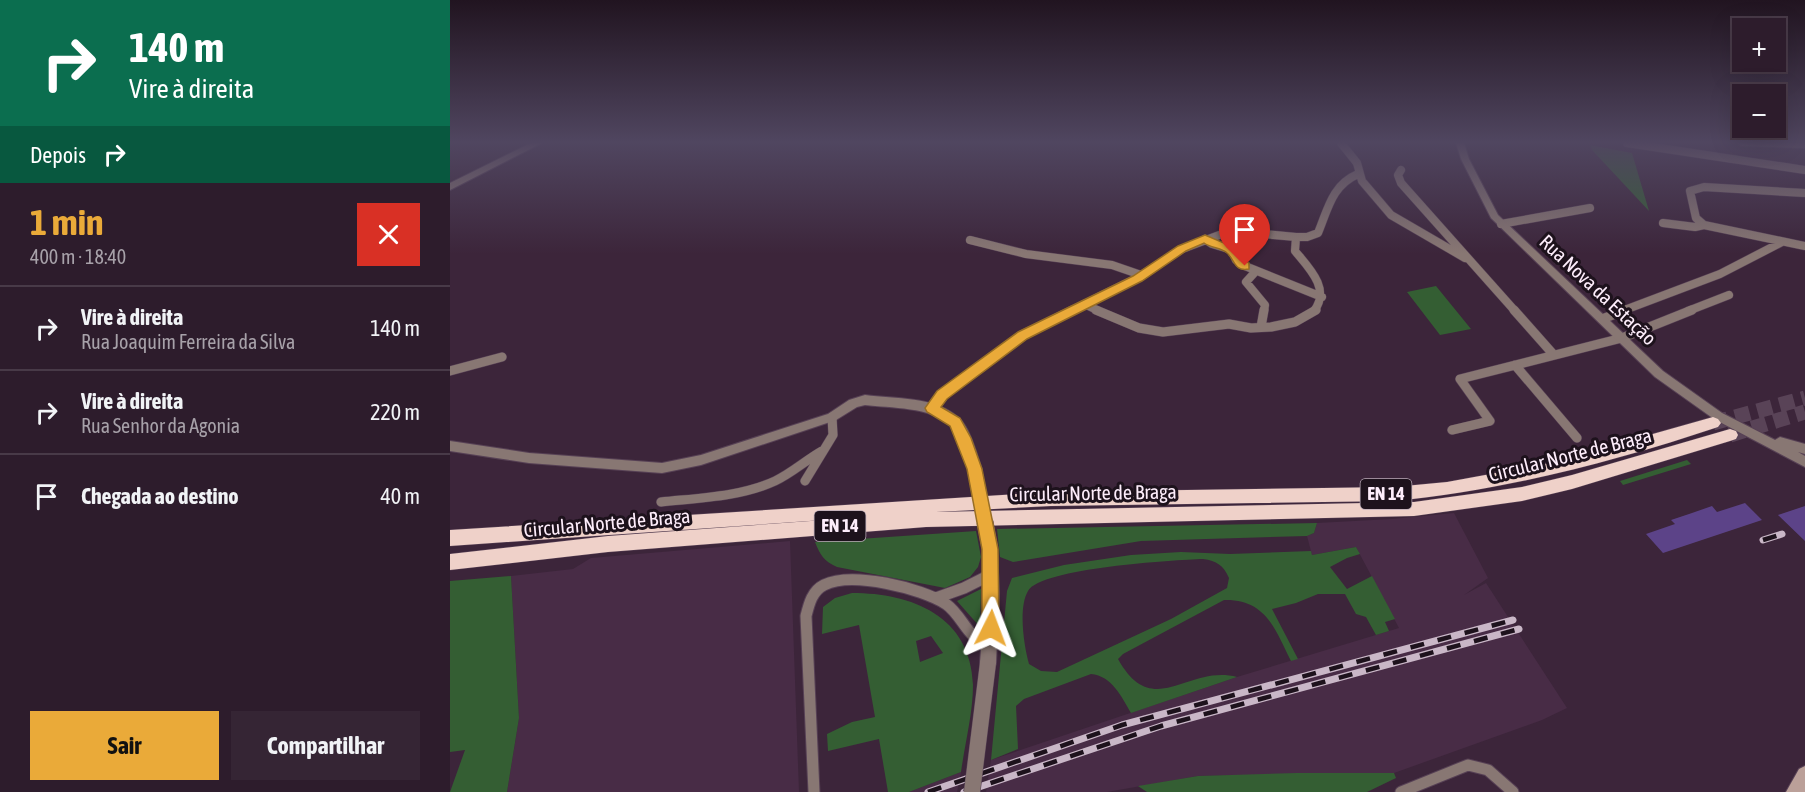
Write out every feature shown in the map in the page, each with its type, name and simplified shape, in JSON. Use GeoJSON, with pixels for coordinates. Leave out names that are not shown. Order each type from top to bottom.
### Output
{"type":"FeatureCollection","features":[{"type":"Feature","properties":{"kind":"highway","name":"Circular Norte de Braga"},"geometry":{"type":"LineString","coordinates":[[450,538],[977,502],[1394,494],[1447,489],[1550,470],[1713,423]]}},
{"type":"Feature","properties":{"kind":"highway","name":"Circular Norte de Braga"},"geometry":{"type":"LineString","coordinates":[[450,562],[608,544],[926,520],[1097,514],[1357,512],[1414,508],[1522,494],[1572,482],[1730,435]]}},
{"type":"Feature","properties":{"kind":"main road"},"geometry":{"type":"LineString","coordinates":[[1795,792],[1805,775]]}},
{"type":"Feature","properties":{"kind":"street"},"geometry":{"type":"LineString","coordinates":[[450,187],[464,180]]}},
{"type":"Feature","properties":{"kind":"street"},"geometry":{"type":"LineString","coordinates":[[932,408],[942,395],[1022,335],[1141,275],[1182,249],[1230,231],[1296,237],[1307,237],[1318,233],[1335,190],[1345,180]]}},
{"type":"Feature","properties":{"kind":"street"},"geometry":{"type":"LineString","coordinates":[[1362,180],[1391,215],[1460,257],[1468,258]]}},
{"type":"Feature","properties":{"kind":"street"},"geometry":{"type":"LineString","coordinates":[[1400,180],[1553,354]]}},
{"type":"Feature","properties":{"kind":"street","name":"Rua Nova da Estação"},"geometry":{"type":"LineString","coordinates":[[1476,180],[1485,201],[1502,224],[1659,374],[1690,398],[1805,462]]}},
{"type":"Feature","properties":{"kind":"street"},"geometry":{"type":"LineString","coordinates":[[1704,225],[1696,218],[1690,191],[1696,188],[1805,193]]}},
{"type":"Feature","properties":{"kind":"street"},"geometry":{"type":"LineString","coordinates":[[1502,224],[1590,207]]}},
{"type":"Feature","properties":{"kind":"street"},"geometry":{"type":"LineString","coordinates":[[1663,223],[1695,227],[1704,225],[1805,246]]}},
{"type":"Feature","properties":{"kind":"street"},"geometry":{"type":"LineString","coordinates":[[1084,304],[1122,322],[1162,332],[1230,324],[1261,327],[1283,325],[1311,315],[1318,308],[1322,297],[1319,285],[1309,267],[1295,251],[1296,237]]}},
{"type":"Feature","properties":{"kind":"street"},"geometry":{"type":"LineString","coordinates":[[1205,239],[1212,244],[1232,250],[1236,260],[1256,271],[1322,297]]}},
{"type":"Feature","properties":{"kind":"street"},"geometry":{"type":"LineString","coordinates":[[970,240],[1029,254],[1109,264],[1127,268],[1141,275]]}},
{"type":"Feature","properties":{"kind":"street"},"geometry":{"type":"LineString","coordinates":[[1602,320],[1720,274],[1782,242]]}},
{"type":"Feature","properties":{"kind":"street"},"geometry":{"type":"LineString","coordinates":[[1256,271],[1246,282],[1265,305],[1261,327]]}},
{"type":"Feature","properties":{"kind":"street"},"geometry":{"type":"LineString","coordinates":[[1452,430],[1490,421],[1460,379],[1622,338],[1730,295]]}},
{"type":"Feature","properties":{"kind":"street"},"geometry":{"type":"LineString","coordinates":[[450,371],[502,357]]}},
{"type":"Feature","properties":{"kind":"street"},"geometry":{"type":"LineString","coordinates":[[1515,365],[1577,438]]}},
{"type":"Feature","properties":{"kind":"street"},"geometry":{"type":"LineString","coordinates":[[450,446],[529,458],[662,468],[701,460],[832,417],[853,403],[866,400],[932,408],[955,422],[964,438],[975,469],[990,549],[992,574],[988,663],[972,792]]}},
{"type":"Feature","properties":{"kind":"street"},"geometry":{"type":"LineString","coordinates":[[805,481],[834,433],[832,417]]}},
{"type":"Feature","properties":{"kind":"street","name":"Rua Nova da Estação"},"geometry":{"type":"LineString","coordinates":[[1748,432],[1805,449]]}},
{"type":"Feature","properties":{"kind":"street"},"geometry":{"type":"LineString","coordinates":[[661,502],[750,488],[775,480],[805,459],[822,451]]}},
{"type":"Feature","properties":{"kind":"street"},"geometry":{"type":"LineString","coordinates":[[936,598],[964,588],[992,574]]}},
{"type":"Feature","properties":{"kind":"street"},"geometry":{"type":"LineString","coordinates":[[814,792],[806,616],[810,599],[826,584],[848,579],[887,585],[936,598],[959,617],[977,641],[989,645]]}},
{"type":"Feature","properties":{"kind":"street"},"geometry":{"type":"LineString","coordinates":[[1401,792],[1468,765],[1477,765],[1492,773],[1513,792]]}},
{"type":"Feature","properties":{"kind":"shaded area"},"geometry":{"type":"Polygon","coordinates":[[[1454,513],[1488,578],[1464,595],[1486,583],[1567,708],[1542,720],[1394,773],[1198,776],[1107,792],[986,792],[991,760],[1237,677],[1399,628],[1356,547],[1312,555],[1307,536],[1314,533],[1317,523],[1454,513]]]}},
{"type":"Feature","properties":{"kind":"shaded area"},"geometry":{"type":"Polygon","coordinates":[[[790,541],[799,792],[507,792],[519,718],[511,576],[573,569],[591,558],[790,541]]]}},
{"type":"Feature","properties":{"kind":"shaded area"},"geometry":{"type":"Polygon","coordinates":[[[961,772],[957,792],[909,792],[961,772]]]}},
{"type":"Feature","properties":{"kind":"green space"},"geometry":{"type":"Polygon","coordinates":[[[1620,180],[1640,180],[1649,211],[1620,180]]]}},
{"type":"Feature","properties":{"kind":"green space"},"geometry":{"type":"Polygon","coordinates":[[[1436,286],[1471,329],[1440,335],[1407,292],[1436,286]]]}},
{"type":"Feature","properties":{"kind":"green space"},"geometry":{"type":"Polygon","coordinates":[[[1687,460],[1691,464],[1623,485],[1620,481],[1687,460]]]}},
{"type":"Feature","properties":{"kind":"green space"},"geometry":{"type":"Polygon","coordinates":[[[1317,523],[1314,533],[1307,536],[1141,541],[1013,562],[1000,557],[997,529],[1317,523]]]}},
{"type":"Feature","properties":{"kind":"green space"},"geometry":{"type":"Polygon","coordinates":[[[976,531],[981,557],[978,567],[970,577],[945,588],[837,567],[823,557],[815,542],[976,531]]]}},
{"type":"Feature","properties":{"kind":"green space"},"geometry":{"type":"Polygon","coordinates":[[[1356,547],[1360,554],[1330,567],[1347,589],[1372,576],[1395,619],[1385,622],[1389,631],[1376,635],[1366,617],[1356,614],[1345,594],[1318,594],[1272,609],[1298,659],[1291,661],[1274,627],[1259,610],[1238,601],[1224,600],[1123,654],[1118,659],[1131,677],[1144,687],[1158,689],[1172,687],[1219,675],[1237,677],[1131,713],[1110,683],[1091,674],[1024,699],[1016,706],[1018,749],[991,760],[1007,591],[1012,578],[1064,565],[1131,555],[1181,552],[1230,554],[1311,551],[1312,555],[1356,547]],[[1203,559],[1081,571],[1038,583],[1028,591],[1023,607],[1024,637],[1029,664],[1041,671],[1057,672],[1171,619],[1227,588],[1229,578],[1224,570],[1216,562],[1203,559]]]}},
{"type":"Feature","properties":{"kind":"green space"},"geometry":{"type":"Polygon","coordinates":[[[511,576],[519,718],[507,792],[450,792],[465,750],[450,752],[450,581],[511,576]]]}},
{"type":"Feature","properties":{"kind":"green space"},"geometry":{"type":"Polygon","coordinates":[[[981,589],[980,627],[957,601],[981,589]]]}},
{"type":"Feature","properties":{"kind":"green space"},"geometry":{"type":"Polygon","coordinates":[[[852,593],[874,594],[916,604],[934,613],[950,626],[962,642],[970,661],[973,696],[961,772],[909,792],[888,792],[879,739],[828,751],[827,734],[852,722],[875,717],[859,625],[822,634],[823,607],[835,598],[852,593]],[[931,636],[916,641],[920,662],[943,653],[931,636]]]}},
{"type":"Feature","properties":{"kind":"green space"},"geometry":{"type":"Polygon","coordinates":[[[1394,773],[1396,778],[1367,792],[1147,792],[1138,786],[1198,776],[1394,773]]]}},
{"type":"Feature","properties":{"kind":"building"},"geometry":{"type":"Polygon","coordinates":[[[1745,503],[1762,520],[1663,553],[1646,534],[1675,524],[1671,520],[1712,506],[1717,512],[1745,503]]]}},
{"type":"Feature","properties":{"kind":"building"},"geometry":{"type":"Polygon","coordinates":[[[1805,506],[1805,541],[1778,515],[1805,506]]]}},
{"type":"Feature","properties":{"kind":"tunnel"},"geometry":{"type":"LineString","coordinates":[[1713,423],[1805,398]]}},
{"type":"Feature","properties":{"kind":"tunnel"},"geometry":{"type":"LineString","coordinates":[[1730,435],[1805,412]]}},
{"type":"Feature","properties":{"kind":"railway"},"geometry":{"type":"LineString","coordinates":[[1763,540],[1782,534]]}},
{"type":"Feature","properties":{"kind":"railway"},"geometry":{"type":"LineString","coordinates":[[928,792],[1122,725],[1513,620]]}},
{"type":"Feature","properties":{"kind":"railway"},"geometry":{"type":"LineString","coordinates":[[964,792],[1161,726],[1519,629]]}},
{"type":"Feature","properties":{"kind":"route"},"geometry":{"type":"LineString","coordinates":[[991,628],[990,549],[975,469],[964,438],[955,422],[932,408],[942,395],[1022,335],[1137,278],[1182,249],[1205,239],[1212,244],[1232,250],[1236,260],[1245,266]]}}]}
